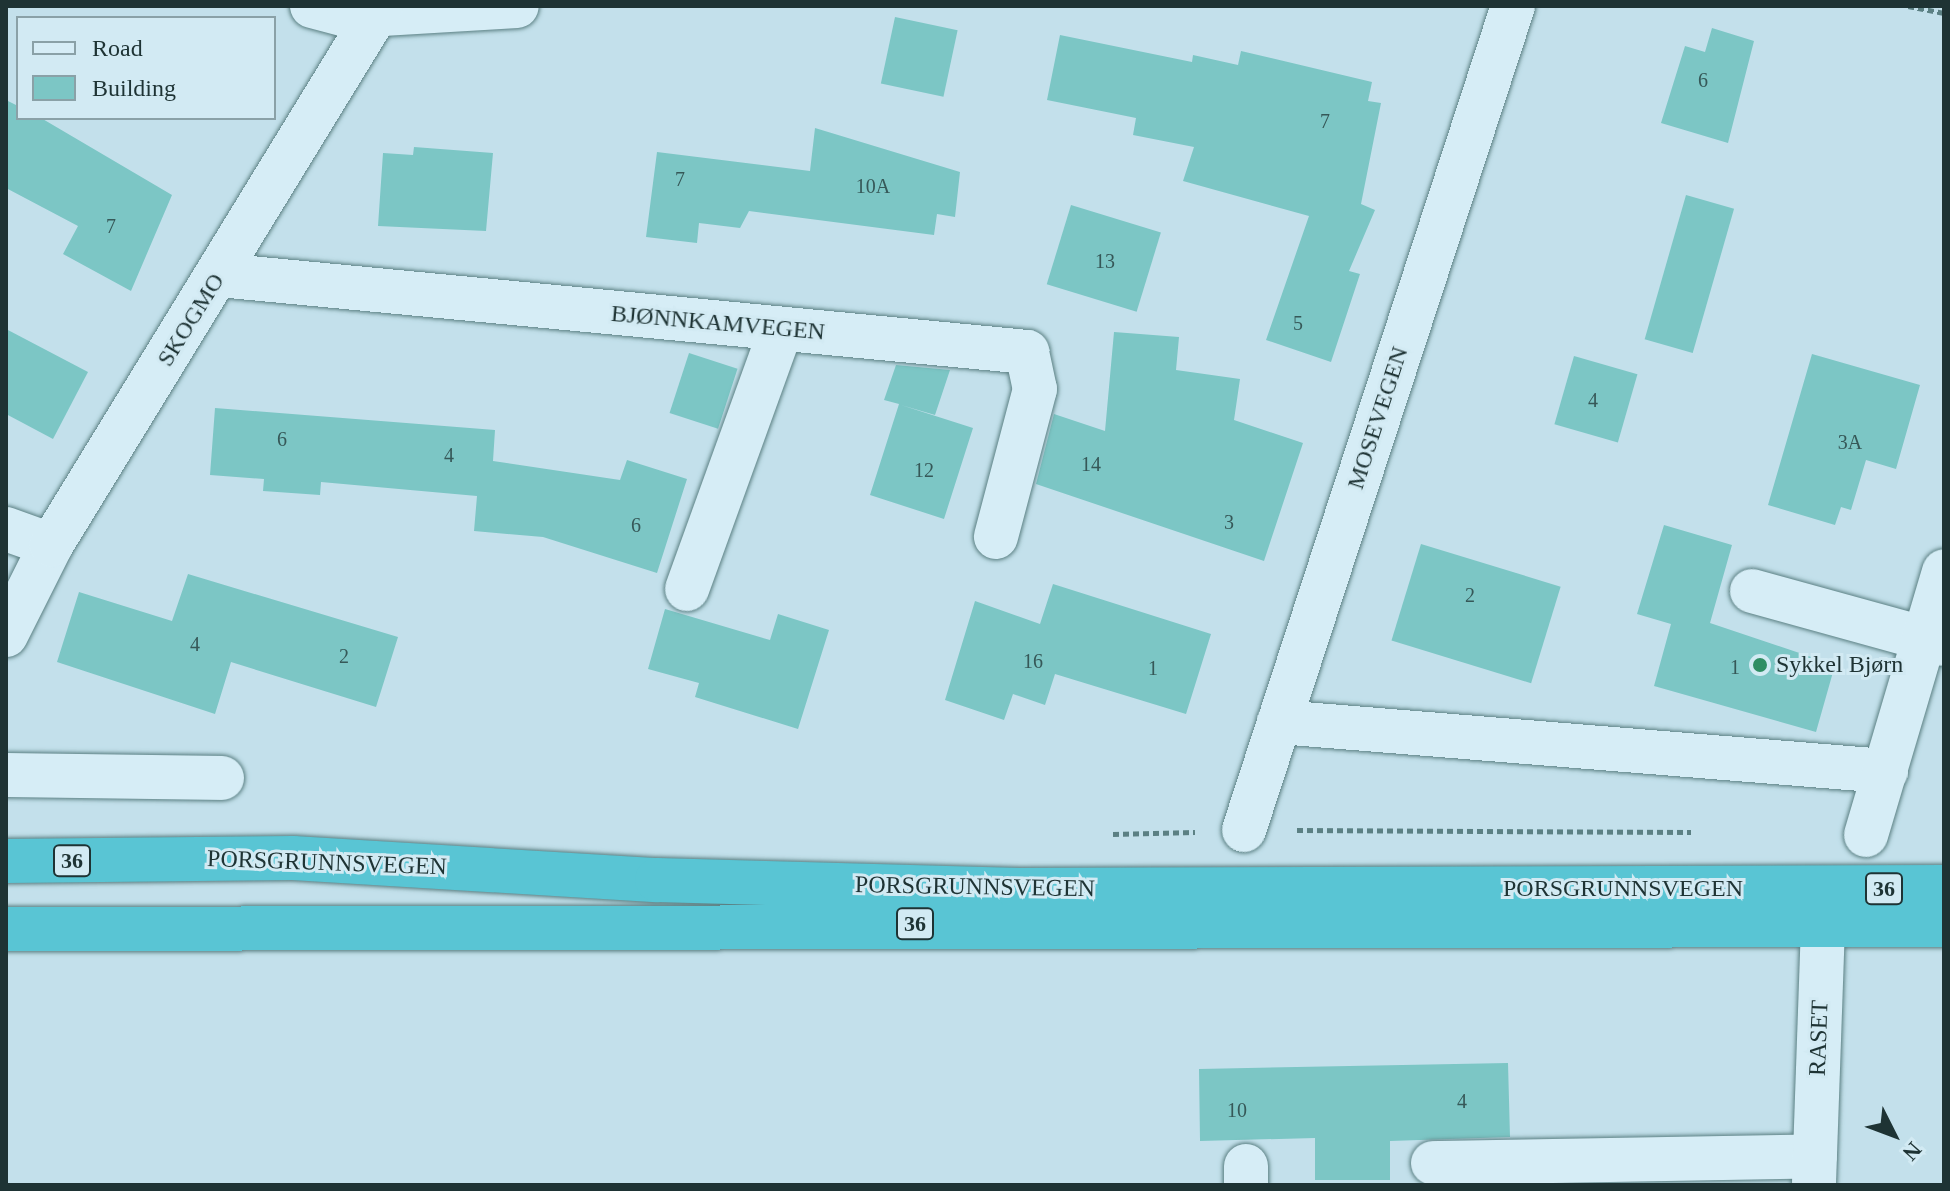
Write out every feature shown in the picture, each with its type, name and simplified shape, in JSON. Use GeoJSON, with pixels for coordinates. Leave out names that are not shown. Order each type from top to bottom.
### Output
{"type":"FeatureCollection","features":[{"type":"Feature","properties":{"kind":"highway","name":"PORSGRUNNSVEGEN"},"geometry":{"type":"LineString","coordinates":[[6,861],[293,858],[657,880],[1824,906],[1944,925]]}},
{"type":"Feature","properties":{"kind":"highway","name":"PORSGRUNNSVEGEN"},"geometry":{"type":"LineString","coordinates":[[6,929],[1824,906],[1944,887]]}},
{"type":"Feature","properties":{"kind":"street"},"geometry":{"type":"LineString","coordinates":[[312,6],[378,11],[517,6]]}},
{"type":"Feature","properties":{"kind":"street","name":"MOSEVEGEN"},"geometry":{"type":"LineString","coordinates":[[1244,830],[1513,6]]}},
{"type":"Feature","properties":{"kind":"street","name":"SKOGMO"},"geometry":{"type":"LineString","coordinates":[[6,635],[51,545],[378,11]]}},
{"type":"Feature","properties":{"kind":"street","name":"BJØNNKAMVEGEN"},"geometry":{"type":"LineString","coordinates":[[219,275],[1027,352],[1035,389],[996,537]]}},
{"type":"Feature","properties":{"kind":"street"},"geometry":{"type":"LineString","coordinates":[[687,589],[781,329]]}},
{"type":"Feature","properties":{"kind":"street"},"geometry":{"type":"LineString","coordinates":[[6,529],[51,545]]}},
{"type":"Feature","properties":{"kind":"street"},"geometry":{"type":"LineString","coordinates":[[1866,835],[1933,641],[1944,571]]}},
{"type":"Feature","properties":{"kind":"street"},"geometry":{"type":"LineString","coordinates":[[1752,591],[1933,641]]}},
{"type":"Feature","properties":{"kind":"street"},"geometry":{"type":"LineString","coordinates":[[1279,722],[1886,771]]}},
{"type":"Feature","properties":{"kind":"street"},"geometry":{"type":"LineString","coordinates":[[6,775],[222,778]]}},
{"type":"Feature","properties":{"kind":"street","name":"RASET"},"geometry":{"type":"LineString","coordinates":[[1814,1171],[1824,906]]}},
{"type":"Feature","properties":{"kind":"street"},"geometry":{"type":"LineString","coordinates":[[1433,1163],[1814,1171]]}},
{"type":"Feature","properties":{"kind":"path"},"geometry":{"type":"LineString","coordinates":[[1908,6],[1944,13]]}},
{"type":"Feature","properties":{"kind":"path"},"geometry":{"type":"LineString","coordinates":[[1109,834],[1244,830],[1695,832]]}},
{"type":"Feature","properties":{"kind":"building"},"geometry":{"type":"Polygon","coordinates":[[[895,17],[958,30],[943,97],[881,84],[895,17]]]}},
{"type":"Feature","properties":{"kind":"building"},"geometry":{"type":"Polygon","coordinates":[[[1712,28],[1754,41],[1728,143],[1661,123],[1685,46],[1705,52],[1712,28]]]}},
{"type":"Feature","properties":{"kind":"building"},"geometry":{"type":"Polygon","coordinates":[[[1060,35],[1192,62],[1193,55],[1238,65],[1241,51],[1372,82],[1368,101],[1381,103],[1361,204],[1375,210],[1349,271],[1360,274],[1331,362],[1266,340],[1309,216],[1183,181],[1194,147],[1133,135],[1136,118],[1047,100],[1060,35]]]}},
{"type":"Feature","properties":{"kind":"building"},"geometry":{"type":"Polygon","coordinates":[[[6,100],[16,105],[16,120],[44,120],[172,195],[131,291],[63,254],[78,226],[6,188],[6,100]]]}},
{"type":"Feature","properties":{"kind":"building"},"geometry":{"type":"Polygon","coordinates":[[[815,128],[960,172],[955,217],[937,214],[934,235],[749,211],[740,228],[699,223],[697,243],[646,237],[657,152],[810,171],[815,128]]]}},
{"type":"Feature","properties":{"kind":"building"},"geometry":{"type":"Polygon","coordinates":[[[414,147],[493,153],[486,231],[378,226],[383,153],[413,155],[414,147]]]}},
{"type":"Feature","properties":{"kind":"building"},"geometry":{"type":"Polygon","coordinates":[[[1686,195],[1734,209],[1693,353],[1645,339],[1686,195]]]}},
{"type":"Feature","properties":{"kind":"building"},"geometry":{"type":"Polygon","coordinates":[[[1071,205],[1161,232],[1137,312],[1047,284],[1071,205]]]}},
{"type":"Feature","properties":{"kind":"building"},"geometry":{"type":"Polygon","coordinates":[[[6,329],[88,372],[53,439],[6,414],[6,329]]]}},
{"type":"Feature","properties":{"kind":"building"},"geometry":{"type":"Polygon","coordinates":[[[1114,332],[1179,337],[1176,370],[1240,379],[1234,420],[1303,443],[1264,561],[1036,484],[1054,414],[1105,431],[1114,332]]]}},
{"type":"Feature","properties":{"kind":"building"},"geometry":{"type":"Polygon","coordinates":[[[689,353],[738,369],[718,429],[670,413],[689,353]]]}},
{"type":"Feature","properties":{"kind":"building"},"geometry":{"type":"Polygon","coordinates":[[[1812,354],[1920,385],[1896,469],[1866,460],[1851,510],[1841,507],[1835,525],[1768,505],[1812,354]]]}},
{"type":"Feature","properties":{"kind":"building"},"geometry":{"type":"Polygon","coordinates":[[[1574,356],[1637,374],[1618,442],[1554,424],[1574,356]]]}},
{"type":"Feature","properties":{"kind":"building"},"geometry":{"type":"Polygon","coordinates":[[[896,365],[950,370],[935,415],[901,405],[973,428],[944,519],[870,495],[899,404],[884,400],[896,365]]]}},
{"type":"Feature","properties":{"kind":"building"},"geometry":{"type":"Polygon","coordinates":[[[215,408],[495,430],[493,461],[620,480],[627,460],[687,479],[657,573],[543,537],[474,531],[477,496],[321,482],[320,495],[263,491],[264,479],[210,475],[215,408]]]}},
{"type":"Feature","properties":{"kind":"building"},"geometry":{"type":"Polygon","coordinates":[[[1664,525],[1732,545],[1710,623],[1835,665],[1816,732],[1654,686],[1671,624],[1637,614],[1664,525]]]}},
{"type":"Feature","properties":{"kind":"building"},"geometry":{"type":"Polygon","coordinates":[[[1421,544],[1561,587],[1531,683],[1391,641],[1421,544]]]}},
{"type":"Feature","properties":{"kind":"building"},"geometry":{"type":"Polygon","coordinates":[[[188,574],[398,637],[376,707],[231,662],[215,714],[57,662],[79,592],[172,621],[188,574]]]}},
{"type":"Feature","properties":{"kind":"building"},"geometry":{"type":"Polygon","coordinates":[[[1053,584],[1211,634],[1186,714],[1055,674],[1045,705],[1013,694],[1004,720],[945,700],[975,601],[1040,624],[1053,584]]]}},
{"type":"Feature","properties":{"kind":"building"},"geometry":{"type":"Polygon","coordinates":[[[665,609],[770,640],[778,614],[829,630],[798,729],[695,697],[699,683],[648,669],[665,609]]]}},
{"type":"Feature","properties":{"kind":"building"},"geometry":{"type":"Polygon","coordinates":[[[1508,1063],[1510,1137],[1390,1141],[1390,1180],[1315,1180],[1315,1138],[1200,1141],[1199,1069],[1508,1063]]]}},
{"type":"Feature","properties":{"kind":"place","name":"Sykkel Bjørn"},"geometry":{"type":"Point","coordinates":[1760,665]}}]}
